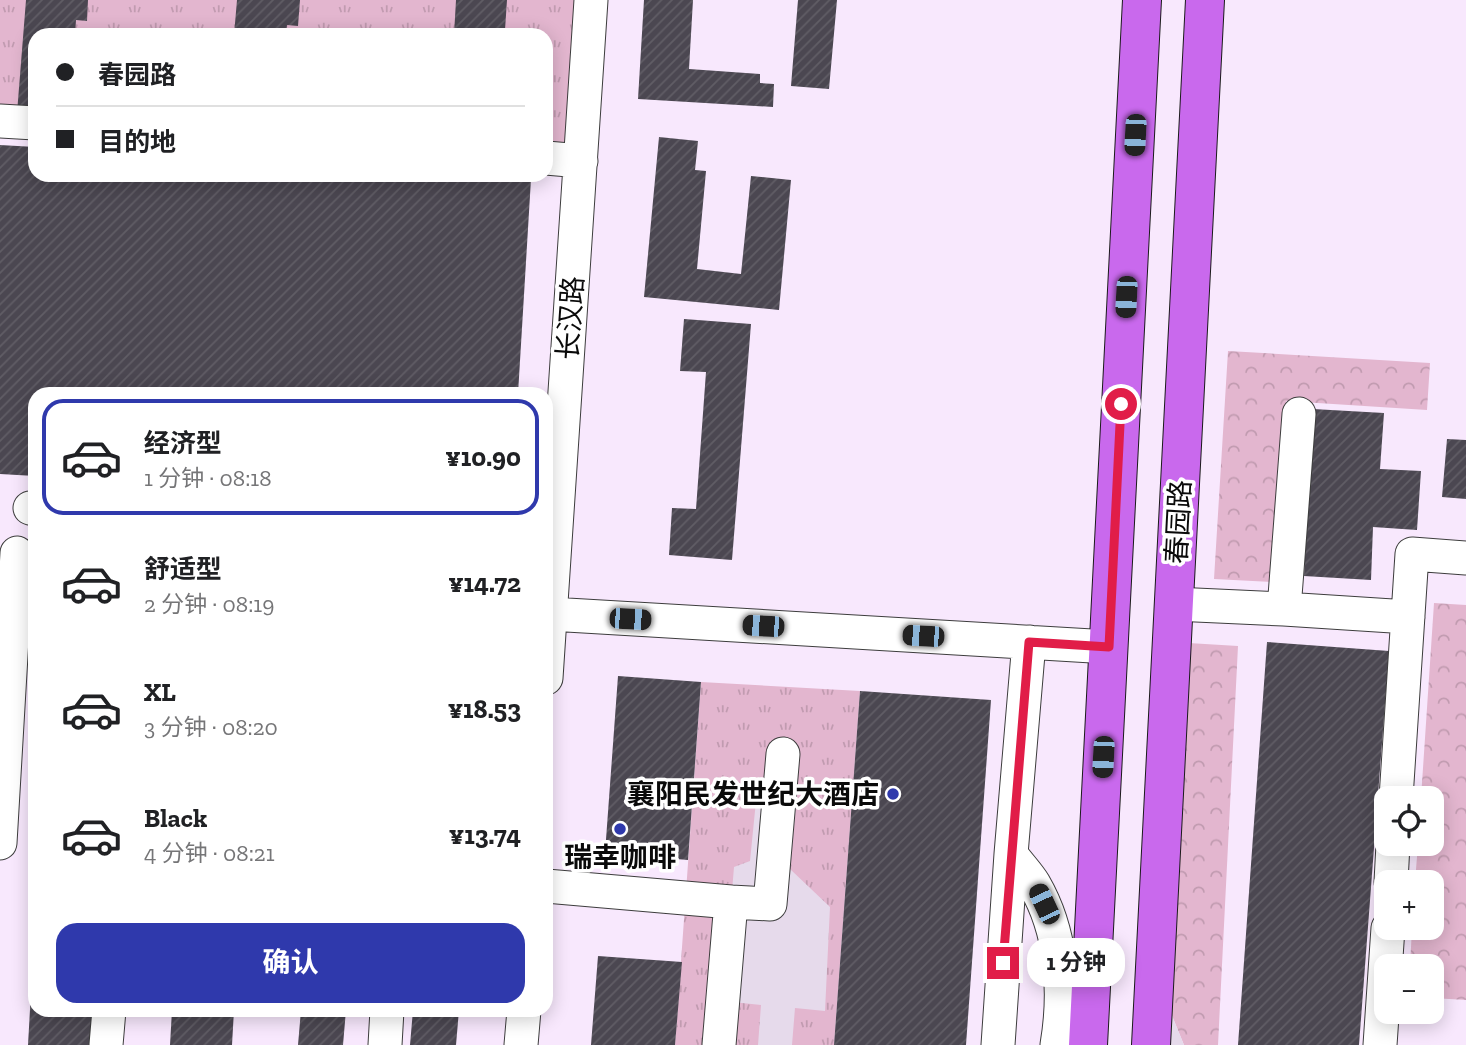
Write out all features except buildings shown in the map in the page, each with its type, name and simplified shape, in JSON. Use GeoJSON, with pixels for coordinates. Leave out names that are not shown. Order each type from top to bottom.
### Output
{"type":"FeatureCollection","features":[{"type":"Feature","properties":{"kind":"main road"},"geometry":{"type":"LineString","coordinates":[[1088,1045],[1076,1004],[1109,647],[1142,0]]}},
{"type":"Feature","properties":{"kind":"main road","name":"春园路"},"geometry":{"type":"LineString","coordinates":[[1151,1045],[1205,0]]}},
{"type":"Feature","properties":{"kind":"street","name":"长汉路"},"geometry":{"type":"LineString","coordinates":[[553,515],[592,0]]}},
{"type":"Feature","properties":{"kind":"street"},"geometry":{"type":"LineString","coordinates":[[0,121],[28,123]]}},
{"type":"Feature","properties":{"kind":"street"},"geometry":{"type":"LineString","coordinates":[[553,158],[581,160]]}},
{"type":"Feature","properties":{"kind":"street"},"geometry":{"type":"LineString","coordinates":[[1284,609],[1299,414]]}},
{"type":"Feature","properties":{"kind":"street"},"geometry":{"type":"LineString","coordinates":[[0,843],[18,553]]}},
{"type":"Feature","properties":{"kind":"street"},"geometry":{"type":"LineString","coordinates":[[1397,786],[1412,554],[1466,558]]}},
{"type":"Feature","properties":{"kind":"street"},"geometry":{"type":"LineString","coordinates":[[1174,604],[1408,617]]}},
{"type":"Feature","properties":{"kind":"street"},"geometry":{"type":"LineString","coordinates":[[553,614],[1109,647]]}},
{"type":"Feature","properties":{"kind":"street"},"geometry":{"type":"LineString","coordinates":[[998,1045],[1029,642]]}},
{"type":"Feature","properties":{"kind":"street"},"geometry":{"type":"LineString","coordinates":[[553,887],[771,904],[783,754]]}},
{"type":"Feature","properties":{"kind":"street"},"geometry":{"type":"LineString","coordinates":[[1011,854],[1034,883],[1053,925],[1062,982],[1076,1004],[1057,1045]]}},
{"type":"Feature","properties":{"kind":"street"},"geometry":{"type":"LineString","coordinates":[[719,1045],[731,902]]}},
{"type":"Feature","properties":{"kind":"street"},"geometry":{"type":"LineString","coordinates":[[1380,1045],[1387,940]]}},
{"type":"Feature","properties":{"kind":"street"},"geometry":{"type":"LineString","coordinates":[[106,1045],[108,1017]]}},
{"type":"Feature","properties":{"kind":"street"},"geometry":{"type":"LineString","coordinates":[[385,1045],[387,1017]]}},
{"type":"Feature","properties":{"kind":"street"},"geometry":{"type":"LineString","coordinates":[[521,1045],[523,1017]]}},
{"type":"Feature","properties":{"kind":"green space"},"geometry":{"type":"Polygon","coordinates":[[[0,0],[591,0],[581,161],[553,159],[553,28],[28,28],[28,123],[0,121],[0,0]]]}},
{"type":"Feature","properties":{"kind":"green space"},"geometry":{"type":"Polygon","coordinates":[[[1228,351],[1430,363],[1427,410],[1286,401],[1274,582],[1214,579],[1228,351]]]}},
{"type":"Feature","properties":{"kind":"green space"},"geometry":{"type":"Polygon","coordinates":[[[1434,603],[1466,605],[1466,1000],[1444,999],[1444,954],[1411,954],[1411,940],[1444,940],[1444,870],[1416,870],[1417,856],[1444,856],[1444,786],[1422,786],[1434,603]]]}},
{"type":"Feature","properties":{"kind":"green space"},"geometry":{"type":"Polygon","coordinates":[[[1172,642],[1238,646],[1218,1045],[1184,1045],[1155,974],[1172,642]]]}},
{"type":"Feature","properties":{"kind":"green space"},"geometry":{"type":"Polygon","coordinates":[[[701,682],[860,691],[834,1045],[675,1045],[701,682]]]}},
{"type":"Feature","properties":{"kind":"shaded area"},"geometry":{"type":"Polygon","coordinates":[[[758,781],[798,784],[790,869],[830,907],[825,1011],[795,1008],[792,1045],[758,1045],[761,1005],[723,1001],[734,867],[750,861],[758,781]]]}},
{"type":"Feature","properties":{"kind":"shaded area"},"geometry":{"type":"Polygon","coordinates":[[[1155,974],[1184,1045],[1151,1045],[1155,974]]]}},
{"type":"Feature","properties":{"kind":"place","name":"襄阳民发世纪大酒店"},"geometry":{"type":"Point","coordinates":[893,794]}},
{"type":"Feature","properties":{"kind":"place","name":"瑞幸咖啡"},"geometry":{"type":"Point","coordinates":[620,829]}},
{"type":"Feature","properties":{"kind":"route"},"geometry":{"type":"LineString","coordinates":[[1003,963],[1029,642],[1109,647],[1121,404]]}}]}
